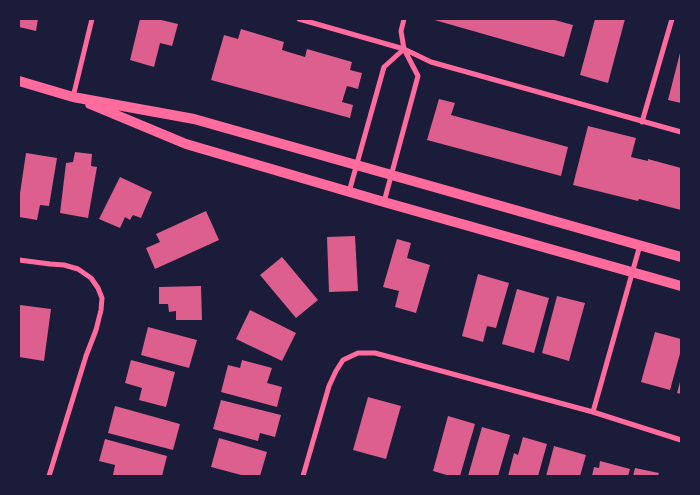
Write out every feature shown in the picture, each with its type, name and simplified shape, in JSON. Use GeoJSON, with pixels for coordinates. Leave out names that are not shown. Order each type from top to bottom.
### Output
{"type":"FeatureCollection","features":[{"type":"Feature","properties":{"kind":"main road"},"geometry":{"type":"LineString","coordinates":[[19,81],[73,96],[194,119],[681,257]]}},
{"type":"Feature","properties":{"kind":"main road"},"geometry":{"type":"LineString","coordinates":[[73,96],[186,144],[681,286]]}},
{"type":"Feature","properties":{"kind":"street"},"geometry":{"type":"LineString","coordinates":[[73,96],[92,19]]}},
{"type":"Feature","properties":{"kind":"street"},"geometry":{"type":"LineString","coordinates":[[299,19],[404,50],[431,62],[681,132]]}},
{"type":"Feature","properties":{"kind":"street"},"geometry":{"type":"LineString","coordinates":[[384,202],[418,76],[404,50],[401,31],[404,19]]}},
{"type":"Feature","properties":{"kind":"street"},"geometry":{"type":"LineString","coordinates":[[642,122],[672,19]]}},
{"type":"Feature","properties":{"kind":"street"},"geometry":{"type":"LineString","coordinates":[[349,192],[384,67],[404,50]]}},
{"type":"Feature","properties":{"kind":"street"},"geometry":{"type":"LineString","coordinates":[[593,412],[640,245]]}},
{"type":"Feature","properties":{"kind":"street"},"geometry":{"type":"LineString","coordinates":[[19,260],[64,265],[78,269],[91,278],[102,298],[96,330],[86,356],[49,476]]}},
{"type":"Feature","properties":{"kind":"street"},"geometry":{"type":"LineString","coordinates":[[303,476],[329,386],[343,360],[358,353],[375,353],[593,412],[681,440]]}},
{"type":"Feature","properties":{"kind":"building"},"geometry":{"type":"Polygon","coordinates":[[[19,19],[38,19],[36,31],[19,27],[19,19]]]}},
{"type":"Feature","properties":{"kind":"building"},"geometry":{"type":"Polygon","coordinates":[[[140,19],[157,19],[178,24],[172,46],[160,43],[154,67],[130,60],[140,19]]]}},
{"type":"Feature","properties":{"kind":"building"},"geometry":{"type":"Polygon","coordinates":[[[431,19],[551,19],[573,25],[564,57],[431,19]]]}},
{"type":"Feature","properties":{"kind":"building"},"geometry":{"type":"Polygon","coordinates":[[[595,19],[625,19],[608,83],[580,75],[595,19]]]}},
{"type":"Feature","properties":{"kind":"building"},"geometry":{"type":"Polygon","coordinates":[[[241,29],[284,42],[282,50],[305,57],[307,49],[352,62],[350,70],[362,73],[358,89],[347,86],[342,102],[353,105],[350,118],[211,80],[224,35],[238,39],[241,29]]]}},
{"type":"Feature","properties":{"kind":"building"},"geometry":{"type":"Polygon","coordinates":[[[681,49],[681,103],[668,100],[681,49]]]}},
{"type":"Feature","properties":{"kind":"building"},"geometry":{"type":"Polygon","coordinates":[[[439,99],[455,103],[451,115],[568,147],[561,176],[427,140],[439,99]]]}},
{"type":"Feature","properties":{"kind":"building"},"geometry":{"type":"Polygon","coordinates":[[[588,126],[636,138],[631,157],[648,161],[648,159],[681,168],[681,210],[573,185],[588,126]]]}},
{"type":"Feature","properties":{"kind":"building"},"geometry":{"type":"Polygon","coordinates":[[[75,152],[92,154],[91,166],[97,167],[88,218],[60,213],[66,163],[73,162],[75,152]]]}},
{"type":"Feature","properties":{"kind":"building"},"geometry":{"type":"Polygon","coordinates":[[[26,153],[57,158],[49,206],[40,205],[37,220],[19,217],[19,200],[26,153]]]}},
{"type":"Feature","properties":{"kind":"building"},"geometry":{"type":"Polygon","coordinates":[[[120,177],[152,192],[141,218],[133,215],[130,220],[125,217],[120,228],[99,219],[120,177]]]}},
{"type":"Feature","properties":{"kind":"building"},"geometry":{"type":"Polygon","coordinates":[[[206,211],[219,240],[155,269],[146,248],[160,242],[156,234],[206,211]]]}},
{"type":"Feature","properties":{"kind":"building"},"geometry":{"type":"Polygon","coordinates":[[[355,236],[358,291],[329,292],[327,237],[355,236]]]}},
{"type":"Feature","properties":{"kind":"building"},"geometry":{"type":"Polygon","coordinates":[[[397,239],[411,243],[407,258],[430,265],[416,313],[395,307],[399,291],[383,287],[397,239]]]}},
{"type":"Feature","properties":{"kind":"building"},"geometry":{"type":"Polygon","coordinates":[[[282,257],[318,300],[296,318],[260,275],[282,257]]]}},
{"type":"Feature","properties":{"kind":"building"},"geometry":{"type":"Polygon","coordinates":[[[478,274],[509,283],[496,328],[487,326],[483,342],[462,336],[478,274]]]}},
{"type":"Feature","properties":{"kind":"building"},"geometry":{"type":"Polygon","coordinates":[[[201,286],[202,320],[176,320],[176,311],[169,312],[168,304],[159,304],[159,287],[201,286]]]}},
{"type":"Feature","properties":{"kind":"building"},"geometry":{"type":"Polygon","coordinates":[[[517,289],[549,298],[534,353],[502,344],[517,289]]]}},
{"type":"Feature","properties":{"kind":"building"},"geometry":{"type":"Polygon","coordinates":[[[557,296],[585,303],[569,361],[542,353],[557,296]]]}},
{"type":"Feature","properties":{"kind":"building"},"geometry":{"type":"Polygon","coordinates":[[[20,305],[51,309],[44,361],[19,357],[20,305]]]}},
{"type":"Feature","properties":{"kind":"building"},"geometry":{"type":"Polygon","coordinates":[[[250,310],[296,333],[282,361],[236,339],[250,310]]]}},
{"type":"Feature","properties":{"kind":"building"},"geometry":{"type":"Polygon","coordinates":[[[148,327],[197,340],[189,368],[141,355],[148,327]]]}},
{"type":"Feature","properties":{"kind":"building"},"geometry":{"type":"Polygon","coordinates":[[[655,332],[681,339],[681,350],[670,390],[641,382],[655,332]]]}},
{"type":"Feature","properties":{"kind":"building"},"geometry":{"type":"Polygon","coordinates":[[[131,360],[175,372],[166,407],[139,400],[142,388],[125,383],[131,360]]]}},
{"type":"Feature","properties":{"kind":"building"},"geometry":{"type":"Polygon","coordinates":[[[242,360],[272,368],[267,383],[282,387],[277,407],[221,392],[228,365],[240,368],[242,360]]]}},
{"type":"Feature","properties":{"kind":"building"},"geometry":{"type":"Polygon","coordinates":[[[681,378],[681,394],[677,393],[681,378]]]}},
{"type":"Feature","properties":{"kind":"building"},"geometry":{"type":"Polygon","coordinates":[[[368,397],[401,406],[386,459],[353,450],[368,397]]]}},
{"type":"Feature","properties":{"kind":"building"},"geometry":{"type":"Polygon","coordinates":[[[221,400],[281,415],[275,437],[260,433],[258,441],[213,429],[221,400]]]}},
{"type":"Feature","properties":{"kind":"building"},"geometry":{"type":"Polygon","coordinates":[[[115,406],[180,424],[173,450],[108,433],[115,406]]]}},
{"type":"Feature","properties":{"kind":"building"},"geometry":{"type":"Polygon","coordinates":[[[448,416],[475,424],[460,476],[450,476],[433,471],[448,416]]]}},
{"type":"Feature","properties":{"kind":"building"},"geometry":{"type":"Polygon","coordinates":[[[482,427],[510,435],[498,476],[468,476],[482,427]]]}},
{"type":"Feature","properties":{"kind":"building"},"geometry":{"type":"Polygon","coordinates":[[[523,437],[547,444],[538,476],[508,476],[514,453],[518,455],[523,437]]]}},
{"type":"Feature","properties":{"kind":"building"},"geometry":{"type":"Polygon","coordinates":[[[219,438],[267,452],[260,476],[245,476],[211,467],[219,438]]]}},
{"type":"Feature","properties":{"kind":"building"},"geometry":{"type":"Polygon","coordinates":[[[105,439],[167,456],[162,476],[113,475],[115,465],[99,461],[105,439]]]}},
{"type":"Feature","properties":{"kind":"building"},"geometry":{"type":"Polygon","coordinates":[[[554,446],[586,455],[580,476],[546,476],[554,446]]]}},
{"type":"Feature","properties":{"kind":"building"},"geometry":{"type":"Polygon","coordinates":[[[600,461],[630,469],[628,476],[592,476],[594,467],[599,468],[600,461]]]}},
{"type":"Feature","properties":{"kind":"building"},"geometry":{"type":"Polygon","coordinates":[[[635,468],[659,473],[658,476],[633,476],[635,468]]]}}]}
